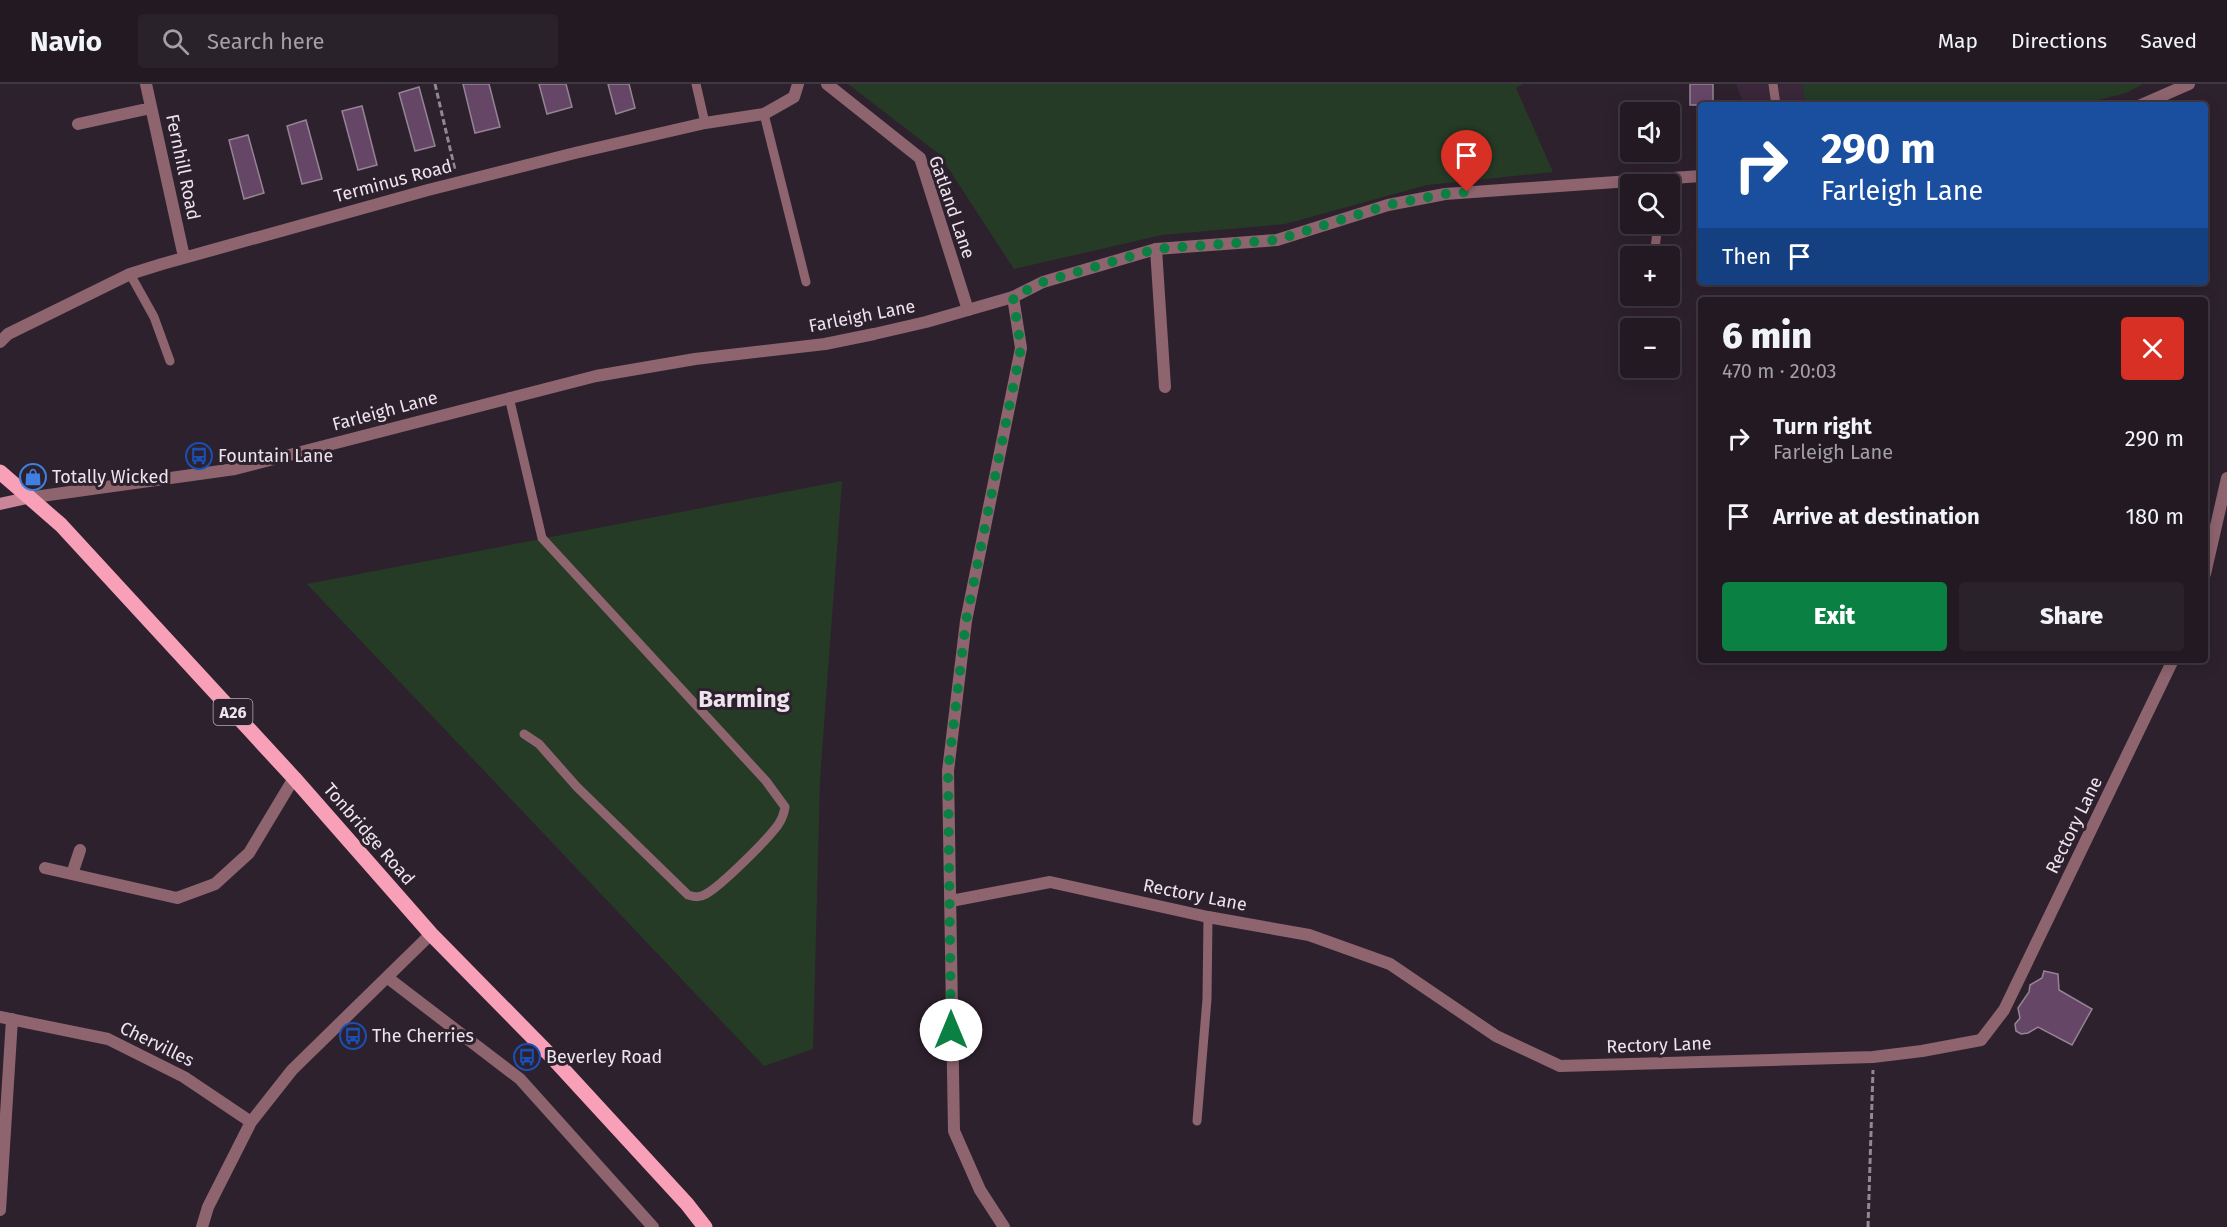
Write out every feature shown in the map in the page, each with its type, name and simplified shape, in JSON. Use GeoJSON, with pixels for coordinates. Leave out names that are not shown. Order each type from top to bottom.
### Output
{"type":"FeatureCollection","features":[{"type":"Feature","properties":{"kind":"main road","name":"Tonbridge Road"},"geometry":{"type":"LineString","coordinates":[[0,472],[27,498],[61,525],[294,778],[431,934],[550,1055],[687,1204],[705,1227]]}},
{"type":"Feature","properties":{"kind":"main road"},"geometry":{"type":"LineString","coordinates":[[0,504],[27,498]]}},
{"type":"Feature","properties":{"kind":"street","name":"Fernhill Road"},"geometry":{"type":"LineString","coordinates":[[146,84],[184,257]]}},
{"type":"Feature","properties":{"kind":"street","name":"Terminus Road"},"geometry":{"type":"LineString","coordinates":[[0,342],[8,334],[130,274],[458,182],[705,123],[764,114],[794,97],[798,84]]}},
{"type":"Feature","properties":{"kind":"street","name":"Gatland Lane"},"geometry":{"type":"LineString","coordinates":[[827,84],[920,158],[968,310]]}},
{"type":"Feature","properties":{"kind":"street"},"geometry":{"type":"LineString","coordinates":[[2148,102],[2189,84]]}},
{"type":"Feature","properties":{"kind":"street"},"geometry":{"type":"LineString","coordinates":[[78,124],[151,108]]}},
{"type":"Feature","properties":{"kind":"street","name":"Farleigh Lane"},"geometry":{"type":"LineString","coordinates":[[1680,179],[1698,176]]}},
{"type":"Feature","properties":{"kind":"street","name":"Farleigh Lane"},"geometry":{"type":"LineString","coordinates":[[27,498],[235,469],[596,376],[695,358],[845,340],[916,324],[1013,297],[1043,282],[1156,249],[1277,240],[1388,205],[1444,194],[1620,184]]}},
{"type":"Feature","properties":{"kind":"street"},"geometry":{"type":"LineString","coordinates":[[1156,249],[1166,387]]}},
{"type":"Feature","properties":{"kind":"street"},"geometry":{"type":"LineString","coordinates":[[1004,1227],[980,1190],[954,1131],[951,1073],[948,771],[966,621],[1021,348],[1013,297]]}},
{"type":"Feature","properties":{"kind":"street"},"geometry":{"type":"LineString","coordinates":[[2208,561],[2227,478]]}},
{"type":"Feature","properties":{"kind":"street","name":"Rectory Lane"},"geometry":{"type":"LineString","coordinates":[[951,901],[1050,882],[1208,917],[1310,935],[1390,964],[1496,1036],[1560,1066],[1873,1057],[1981,1040],[2004,1010],[2172,663]]}},
{"type":"Feature","properties":{"kind":"street"},"geometry":{"type":"LineString","coordinates":[[45,868],[177,898],[215,884],[249,853],[294,778]]}},
{"type":"Feature","properties":{"kind":"street"},"geometry":{"type":"LineString","coordinates":[[72,874],[80,850]]}},
{"type":"Feature","properties":{"kind":"street"},"geometry":{"type":"LineString","coordinates":[[202,1227],[208,1207],[251,1122],[292,1070],[431,934]]}},
{"type":"Feature","properties":{"kind":"street"},"geometry":{"type":"LineString","coordinates":[[388,978],[520,1079],[653,1227]]}},
{"type":"Feature","properties":{"kind":"street"},"geometry":{"type":"LineString","coordinates":[[0,1210],[6,1018]]}},
{"type":"Feature","properties":{"kind":"street","name":"Chervilles"},"geometry":{"type":"LineString","coordinates":[[6,1018],[108,1040],[184,1077],[251,1122]]}},
{"type":"Feature","properties":{"kind":"lane"},"geometry":{"type":"LineString","coordinates":[[696,84],[705,123]]}},
{"type":"Feature","properties":{"kind":"lane"},"geometry":{"type":"LineString","coordinates":[[1773,84],[1776,102]]}},
{"type":"Feature","properties":{"kind":"lane"},"geometry":{"type":"LineString","coordinates":[[764,114],[807,282]]}},
{"type":"Feature","properties":{"kind":"lane"},"geometry":{"type":"LineString","coordinates":[[130,274],[154,317],[170,362]]}},
{"type":"Feature","properties":{"kind":"lane"},"geometry":{"type":"LineString","coordinates":[[508,397],[542,538],[766,781],[784,807],[784,815],[767,838],[715,887],[705,895],[696,897],[688,895],[577,787],[539,744],[524,734]]}},
{"type":"Feature","properties":{"kind":"lane"},"geometry":{"type":"LineString","coordinates":[[1197,1121],[1207,999],[1208,917]]}},
{"type":"Feature","properties":{"kind":"path"},"geometry":{"type":"LineString","coordinates":[[435,84],[458,182]]}},
{"type":"Feature","properties":{"kind":"path"},"geometry":{"type":"LineString","coordinates":[[1868,1227],[1873,1057]]}},
{"type":"Feature","properties":{"kind":"shaded area"},"geometry":{"type":"Polygon","coordinates":[[[1736,84],[1802,84],[1805,102],[1743,102],[1736,84]]]}},
{"type":"Feature","properties":{"kind":"green space"},"geometry":{"type":"Polygon","coordinates":[[[848,84],[1523,84],[1516,88],[1553,172],[1427,185],[1285,224],[1162,235],[1014,269],[939,154],[848,84]]]}},
{"type":"Feature","properties":{"kind":"green space"},"geometry":{"type":"Polygon","coordinates":[[[1802,84],[2143,84],[2126,93],[2091,102],[1805,102],[1802,84]]]}},
{"type":"Feature","properties":{"kind":"green space"},"geometry":{"type":"Polygon","coordinates":[[[842,481],[820,779],[813,1049],[764,1066],[307,584],[842,481]]]}},
{"type":"Feature","properties":{"kind":"building"},"geometry":{"type":"Polygon","coordinates":[[[463,84],[489,84],[500,127],[475,133],[463,84]]]}},
{"type":"Feature","properties":{"kind":"building"},"geometry":{"type":"Polygon","coordinates":[[[539,84],[566,84],[572,107],[547,114],[539,84]]]}},
{"type":"Feature","properties":{"kind":"building"},"geometry":{"type":"Polygon","coordinates":[[[608,84],[629,84],[635,108],[616,114],[608,84]]]}},
{"type":"Feature","properties":{"kind":"building"},"geometry":{"type":"Polygon","coordinates":[[[1690,84],[1713,84],[1713,101],[1690,105],[1690,84]]]}},
{"type":"Feature","properties":{"kind":"building"},"geometry":{"type":"Polygon","coordinates":[[[419,87],[435,146],[415,151],[399,93],[419,87]]]}},
{"type":"Feature","properties":{"kind":"building"},"geometry":{"type":"Polygon","coordinates":[[[362,106],[377,165],[358,170],[342,111],[362,106]]]}},
{"type":"Feature","properties":{"kind":"building"},"geometry":{"type":"Polygon","coordinates":[[[306,120],[322,179],[302,184],[287,126],[306,120]]]}},
{"type":"Feature","properties":{"kind":"building"},"geometry":{"type":"Polygon","coordinates":[[[248,135],[264,193],[244,199],[229,140],[248,135]]]}},
{"type":"Feature","properties":{"kind":"building"},"geometry":{"type":"Polygon","coordinates":[[[2044,971],[2058,974],[2059,990],[2092,1009],[2072,1045],[2038,1027],[2028,1033],[2021,1034],[2016,1031],[2015,1024],[2020,1018],[2018,1008],[2029,992],[2030,985],[2042,978],[2044,971]]]}},
{"type":"Feature","properties":{"kind":"place","name":"Fountain Lane"},"geometry":{"type":"Point","coordinates":[199,456]}},
{"type":"Feature","properties":{"kind":"place","name":"Totally Wicked"},"geometry":{"type":"Point","coordinates":[33,477]}},
{"type":"Feature","properties":{"kind":"place","name":"The Cherries"},"geometry":{"type":"Point","coordinates":[353,1036]}},
{"type":"Feature","properties":{"kind":"place","name":"Beverley Road"},"geometry":{"type":"Point","coordinates":[527,1057]}},
{"type":"Feature","properties":{"kind":"district","name":"Barming"},"geometry":{"type":"Point","coordinates":[744,699]}},
{"type":"Feature","properties":{"kind":"route"},"geometry":{"type":"LineString","coordinates":[[951,1030],[948,771],[966,621],[1021,348],[1013,297],[1043,282],[1156,249],[1277,240],[1388,205],[1467,192]]}}]}
